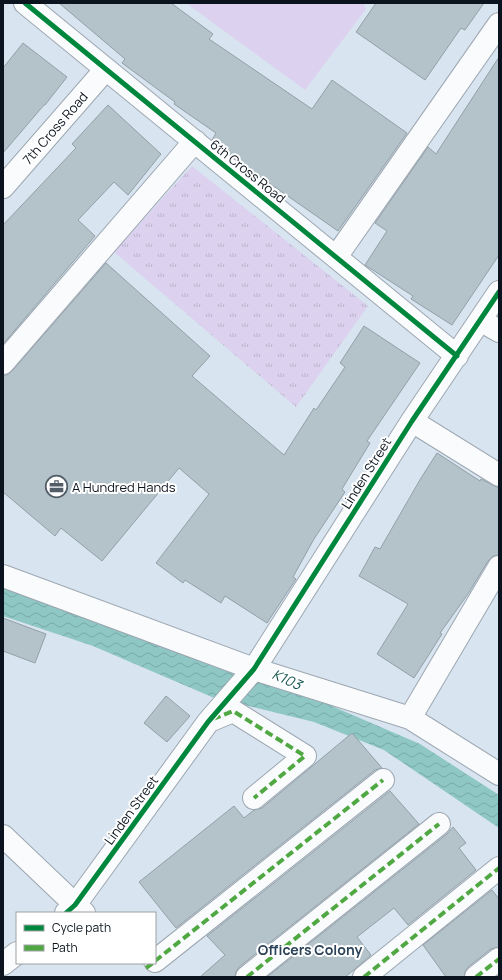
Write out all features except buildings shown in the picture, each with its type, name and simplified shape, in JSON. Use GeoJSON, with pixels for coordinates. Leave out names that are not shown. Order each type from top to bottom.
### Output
{"type":"FeatureCollection","features":[{"type":"Feature","properties":{"kind":"street","name":"6th Cross Road"},"geometry":{"type":"LineString","coordinates":[[25,3],[457,356]]}},
{"type":"Feature","properties":{"kind":"street"},"geometry":{"type":"LineString","coordinates":[[336,257],[499,24]]}},
{"type":"Feature","properties":{"kind":"street","name":"7th Cross Road"},"geometry":{"type":"LineString","coordinates":[[3,187],[106,69]]}},
{"type":"Feature","properties":{"kind":"street"},"geometry":{"type":"LineString","coordinates":[[3,363],[195,141]]}},
{"type":"Feature","properties":{"kind":"street","name":"Linden Street"},"geometry":{"type":"LineString","coordinates":[[75,910],[210,720],[254,669],[412,421],[499,292]]}},
{"type":"Feature","properties":{"kind":"street"},"geometry":{"type":"LineString","coordinates":[[480,320],[499,331]]}},
{"type":"Feature","properties":{"kind":"street"},"geometry":{"type":"LineString","coordinates":[[412,421],[499,475]]}},
{"type":"Feature","properties":{"kind":"street"},"geometry":{"type":"LineString","coordinates":[[410,718],[499,567]]}},
{"type":"Feature","properties":{"kind":"street"},"geometry":{"type":"LineString","coordinates":[[3,576],[254,669],[410,718],[499,774]]}},
{"type":"Feature","properties":{"kind":"street"},"geometry":{"type":"LineString","coordinates":[[210,720],[233,711],[305,756],[254,798]]}},
{"type":"Feature","properties":{"kind":"street"},"geometry":{"type":"LineString","coordinates":[[156,961],[383,780]]}},
{"type":"Feature","properties":{"kind":"street"},"geometry":{"type":"LineString","coordinates":[[247,977],[439,824]]}},
{"type":"Feature","properties":{"kind":"street"},"geometry":{"type":"LineString","coordinates":[[3,836],[75,910]]}},
{"type":"Feature","properties":{"kind":"street"},"geometry":{"type":"LineString","coordinates":[[364,977],[499,868]]}},
{"type":"Feature","properties":{"kind":"street"},"geometry":{"type":"LineString","coordinates":[[3,964],[16,954]]}},
{"type":"Feature","properties":{"kind":"street"},"geometry":{"type":"LineString","coordinates":[[476,977],[499,959]]}},
{"type":"Feature","properties":{"kind":"green space"},"geometry":{"type":"Polygon","coordinates":[[[186,3],[363,3],[366,9],[305,90],[186,3]]]}},
{"type":"Feature","properties":{"kind":"green space"},"geometry":{"type":"Polygon","coordinates":[[[192,166],[368,306],[296,407],[114,252],[192,166]]]}},
{"type":"Feature","properties":{"kind":"water"},"geometry":{"type":"Polygon","coordinates":[[[3,583],[234,664],[420,744],[499,795],[499,828],[384,750],[314,722],[212,697],[93,646],[3,616],[3,583]]]}},
{"type":"Feature","properties":{"kind":"marked path"},"geometry":{"type":"LineString","coordinates":[[213,719],[233,711],[305,756],[254,798]]}},
{"type":"Feature","properties":{"kind":"marked path"},"geometry":{"type":"LineString","coordinates":[[156,960],[383,780]]}},
{"type":"Feature","properties":{"kind":"marked path"},"geometry":{"type":"LineString","coordinates":[[247,977],[439,824]]}},
{"type":"Feature","properties":{"kind":"marked path"},"geometry":{"type":"LineString","coordinates":[[364,977],[499,868]]}},
{"type":"Feature","properties":{"kind":"marked path"},"geometry":{"type":"LineString","coordinates":[[476,977],[499,959]]}},
{"type":"Feature","properties":{"kind":"marked path"},"geometry":{"type":"LineString","coordinates":[[146,968],[152,964]]}},
{"type":"Feature","properties":{"kind":"cycle path"},"geometry":{"type":"LineString","coordinates":[[25,3],[457,356]]}},
{"type":"Feature","properties":{"kind":"cycle path"},"geometry":{"type":"LineString","coordinates":[[67,912],[75,905],[208,722],[254,669],[412,421],[499,292]]}},
{"type":"Feature","properties":{"kind":"place","name":"A Hundred Hands"},"geometry":{"type":"Point","coordinates":[57,487]}},
{"type":"Feature","properties":{"kind":"district","name":"Officers Colony"},"geometry":{"type":"Point","coordinates":[310,949]}},
{"type":"Feature","properties":{"kind":"water label","name":"K103"},"geometry":{"type":"Point","coordinates":[287,679]}}]}
